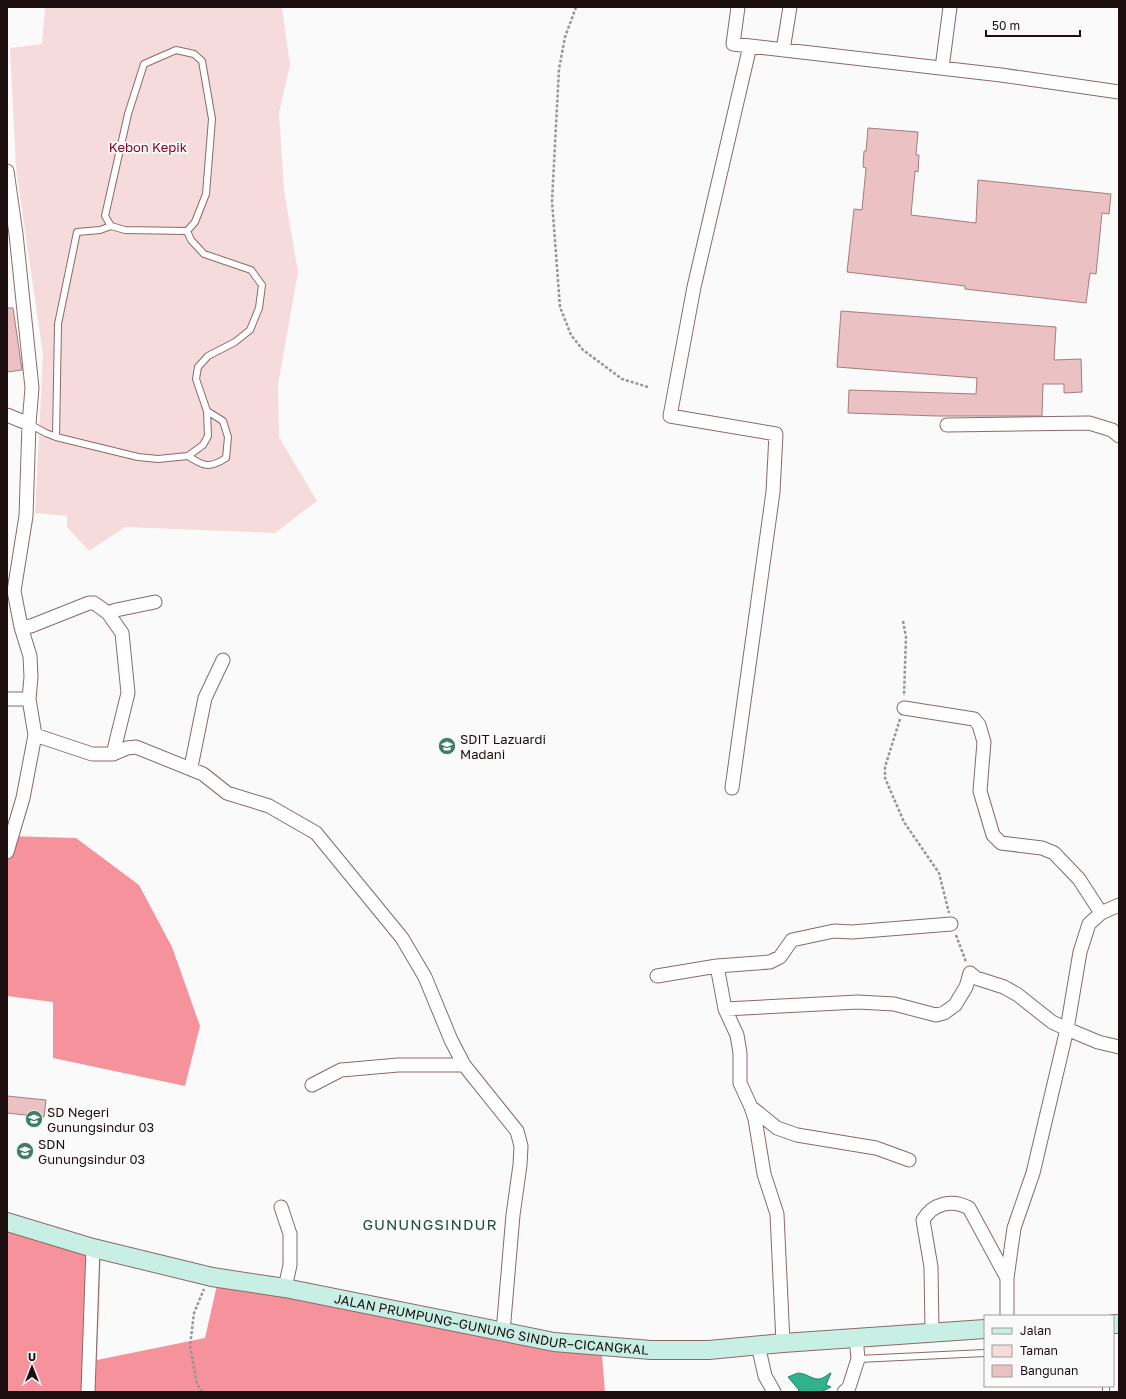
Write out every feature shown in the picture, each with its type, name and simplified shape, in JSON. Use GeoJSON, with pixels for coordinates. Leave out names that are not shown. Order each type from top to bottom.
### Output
{"type":"FeatureCollection","features":[{"type":"Feature","properties":{"kind":"main road","name":"JALAN PRUMPUNG–GUNUNG SINDUR–CICANGKAL"},"geometry":{"type":"LineString","coordinates":[[7,1222],[93,1248],[212,1277],[285,1288],[554,1342],[650,1350],[709,1350],[783,1342],[984,1329]]}},
{"type":"Feature","properties":{"kind":"street"},"geometry":{"type":"LineString","coordinates":[[738,7],[733,44],[1001,75],[1119,92]]}},
{"type":"Feature","properties":{"kind":"street"},"geometry":{"type":"LineString","coordinates":[[784,50],[790,7]]}},
{"type":"Feature","properties":{"kind":"street"},"geometry":{"type":"LineString","coordinates":[[942,68],[950,7]]}},
{"type":"Feature","properties":{"kind":"street"},"geometry":{"type":"LineString","coordinates":[[732,788],[773,492],[776,434],[670,416],[694,287],[750,46]]}},
{"type":"Feature","properties":{"kind":"street"},"geometry":{"type":"LineString","coordinates":[[7,171],[16,234],[32,388],[29,424],[26,516],[10,590],[30,656],[31,677],[29,700],[35,735],[23,798],[7,852]]}},
{"type":"Feature","properties":{"kind":"street"},"geometry":{"type":"LineString","coordinates":[[7,415],[29,424]]}},
{"type":"Feature","properties":{"kind":"street"},"geometry":{"type":"LineString","coordinates":[[947,424],[1089,423],[1112,430],[1119,436]]}},
{"type":"Feature","properties":{"kind":"street"},"geometry":{"type":"LineString","coordinates":[[108,613],[155,602]]}},
{"type":"Feature","properties":{"kind":"street"},"geometry":{"type":"LineString","coordinates":[[21,627],[31,626],[89,603],[94,603],[108,613],[122,633],[128,693],[113,754]]}},
{"type":"Feature","properties":{"kind":"street"},"geometry":{"type":"LineString","coordinates":[[188,768],[192,762],[205,698],[223,660]]}},
{"type":"Feature","properties":{"kind":"street"},"geometry":{"type":"LineString","coordinates":[[7,699],[29,700]]}},
{"type":"Feature","properties":{"kind":"street"},"geometry":{"type":"LineString","coordinates":[[904,708],[974,719],[979,725],[984,742],[980,791],[993,835],[1001,843],[1042,848],[1054,853],[1079,879],[1101,913]]}},
{"type":"Feature","properties":{"kind":"street"},"geometry":{"type":"LineString","coordinates":[[35,735],[92,754],[113,754],[127,748],[136,747],[203,774],[227,793],[269,806],[316,833],[402,938],[425,977],[451,1040],[464,1066],[517,1131],[521,1146],[513,1216],[503,1332]]}},
{"type":"Feature","properties":{"kind":"street"},"geometry":{"type":"LineString","coordinates":[[1007,1315],[1007,1278],[1014,1228],[1033,1173],[1067,1029],[1080,952],[1089,924],[1101,913],[1119,905]]}},
{"type":"Feature","properties":{"kind":"street"},"geometry":{"type":"LineString","coordinates":[[657,976],[717,966],[770,962],[780,957],[792,940],[834,931],[852,932],[951,924]]}},
{"type":"Feature","properties":{"kind":"street"},"geometry":{"type":"LineString","coordinates":[[717,966],[725,1009],[737,1035],[740,1053],[740,1083],[755,1119],[764,1174],[777,1214],[783,1342]]}},
{"type":"Feature","properties":{"kind":"street"},"geometry":{"type":"LineString","coordinates":[[725,1009],[858,1002],[894,1004],[936,1016],[944,1013],[955,1005],[966,987],[970,973],[976,978],[1004,987],[1018,995],[1052,1022],[1098,1042],[1119,1047]]}},
{"type":"Feature","properties":{"kind":"street"},"geometry":{"type":"LineString","coordinates":[[312,1085],[341,1070],[398,1065],[464,1066]]}},
{"type":"Feature","properties":{"kind":"street"},"geometry":{"type":"LineString","coordinates":[[751,1107],[777,1128],[797,1136],[876,1148],[908,1160]]}},
{"type":"Feature","properties":{"kind":"street"},"geometry":{"type":"LineString","coordinates":[[932,1332],[931,1267],[923,1220],[928,1212],[941,1204],[961,1203],[969,1208],[1007,1278]]}},
{"type":"Feature","properties":{"kind":"street"},"geometry":{"type":"LineString","coordinates":[[281,1207],[290,1234],[290,1265],[285,1288]]}},
{"type":"Feature","properties":{"kind":"street"},"geometry":{"type":"LineString","coordinates":[[88,1392],[93,1248]]}},
{"type":"Feature","properties":{"kind":"street"},"geometry":{"type":"LineString","coordinates":[[844,1392],[849,1387],[858,1359],[856,1337]]}},
{"type":"Feature","properties":{"kind":"street"},"geometry":{"type":"LineString","coordinates":[[758,1345],[765,1376],[774,1392]]}},
{"type":"Feature","properties":{"kind":"lane"},"geometry":{"type":"LineString","coordinates":[[56,437],[58,324],[77,232],[100,230],[111,226],[124,230],[187,231],[195,222],[206,194],[212,119],[202,61],[194,54],[176,50],[144,64],[128,114],[105,216],[111,226]]}},
{"type":"Feature","properties":{"kind":"lane"},"geometry":{"type":"LineString","coordinates":[[29,424],[56,437],[138,457],[158,459],[188,456],[203,445],[208,436],[207,411],[196,379],[198,367],[208,356],[235,342],[250,330],[259,308],[262,285],[251,270],[204,254],[191,240],[187,231]]}},
{"type":"Feature","properties":{"kind":"lane"},"geometry":{"type":"LineString","coordinates":[[188,456],[202,465],[217,464],[226,458],[228,437],[223,421],[207,411]]}},
{"type":"Feature","properties":{"kind":"lane"},"geometry":{"type":"LineString","coordinates":[[858,1359],[984,1353]]}},
{"type":"Feature","properties":{"kind":"path"},"geometry":{"type":"LineString","coordinates":[[576,7],[565,37],[558,77],[552,201],[560,307],[571,335],[583,350],[622,379],[648,387]]}},
{"type":"Feature","properties":{"kind":"path"},"geometry":{"type":"LineString","coordinates":[[903,621],[906,637],[904,708],[885,767],[885,778],[904,822],[939,873],[951,924],[970,973]]}},
{"type":"Feature","properties":{"kind":"path"},"geometry":{"type":"LineString","coordinates":[[202,1392],[197,1384],[190,1346],[194,1313],[203,1290],[212,1277]]}},
{"type":"Feature","properties":{"kind":"green space","name":"Kebon Kepik"},"geometry":{"type":"Polygon","coordinates":[[[45,7],[282,7],[290,65],[279,113],[284,190],[298,272],[278,385],[279,437],[317,501],[275,533],[125,527],[89,551],[67,527],[67,516],[35,513],[43,355],[16,168],[10,48],[42,44],[45,7]]]}},
{"type":"Feature","properties":{"kind":"shaded area"},"geometry":{"type":"Polygon","coordinates":[[[7,836],[76,838],[139,885],[172,947],[200,1026],[185,1086],[53,1058],[53,1002],[7,996],[7,836]]]}},
{"type":"Feature","properties":{"kind":"shaded area"},"geometry":{"type":"Polygon","coordinates":[[[7,1220],[101,1246],[97,1360],[205,1338],[219,1276],[602,1356],[605,1392],[7,1392],[7,1220]]]}},
{"type":"Feature","properties":{"kind":"shaded area"},"geometry":{"type":"Polygon","coordinates":[[[798,1373],[821,1379],[831,1373],[826,1385],[831,1387],[821,1392],[797,1392],[799,1390],[788,1377],[798,1373]]]}},
{"type":"Feature","properties":{"kind":"building"},"geometry":{"type":"Polygon","coordinates":[[[868,128],[918,132],[916,155],[919,155],[918,172],[915,171],[911,215],[976,223],[978,180],[1111,194],[1109,214],[1102,213],[1096,274],[1090,273],[1086,303],[965,289],[965,286],[847,272],[854,209],[862,210],[866,168],[863,167],[864,151],[866,151],[868,128]]]}},
{"type":"Feature","properties":{"kind":"building"},"geometry":{"type":"Polygon","coordinates":[[[7,308],[13,308],[22,370],[7,372],[7,308]]]}},
{"type":"Feature","properties":{"kind":"building"},"geometry":{"type":"Polygon","coordinates":[[[841,311],[1056,327],[1054,360],[1081,359],[1082,392],[1064,393],[1064,384],[1043,384],[1042,416],[937,416],[848,413],[849,390],[976,394],[977,378],[837,367],[841,311]]]}},
{"type":"Feature","properties":{"kind":"building"},"geometry":{"type":"Polygon","coordinates":[[[7,1096],[46,1100],[44,1117],[7,1113],[7,1096]]]}},
{"type":"Feature","properties":{"kind":"place","name":"SDIT Lazuardi Madani"},"geometry":{"type":"Point","coordinates":[447,746]}},
{"type":"Feature","properties":{"kind":"place","name":"SD Negeri Gunungsindur 03"},"geometry":{"type":"Point","coordinates":[34,1119]}},
{"type":"Feature","properties":{"kind":"place","name":"SDN Gunungsindur 03"},"geometry":{"type":"Point","coordinates":[25,1151]}},
{"type":"Feature","properties":{"kind":"district","name":"GUNUNGSINDUR"},"geometry":{"type":"Point","coordinates":[430,1224]}}]}
